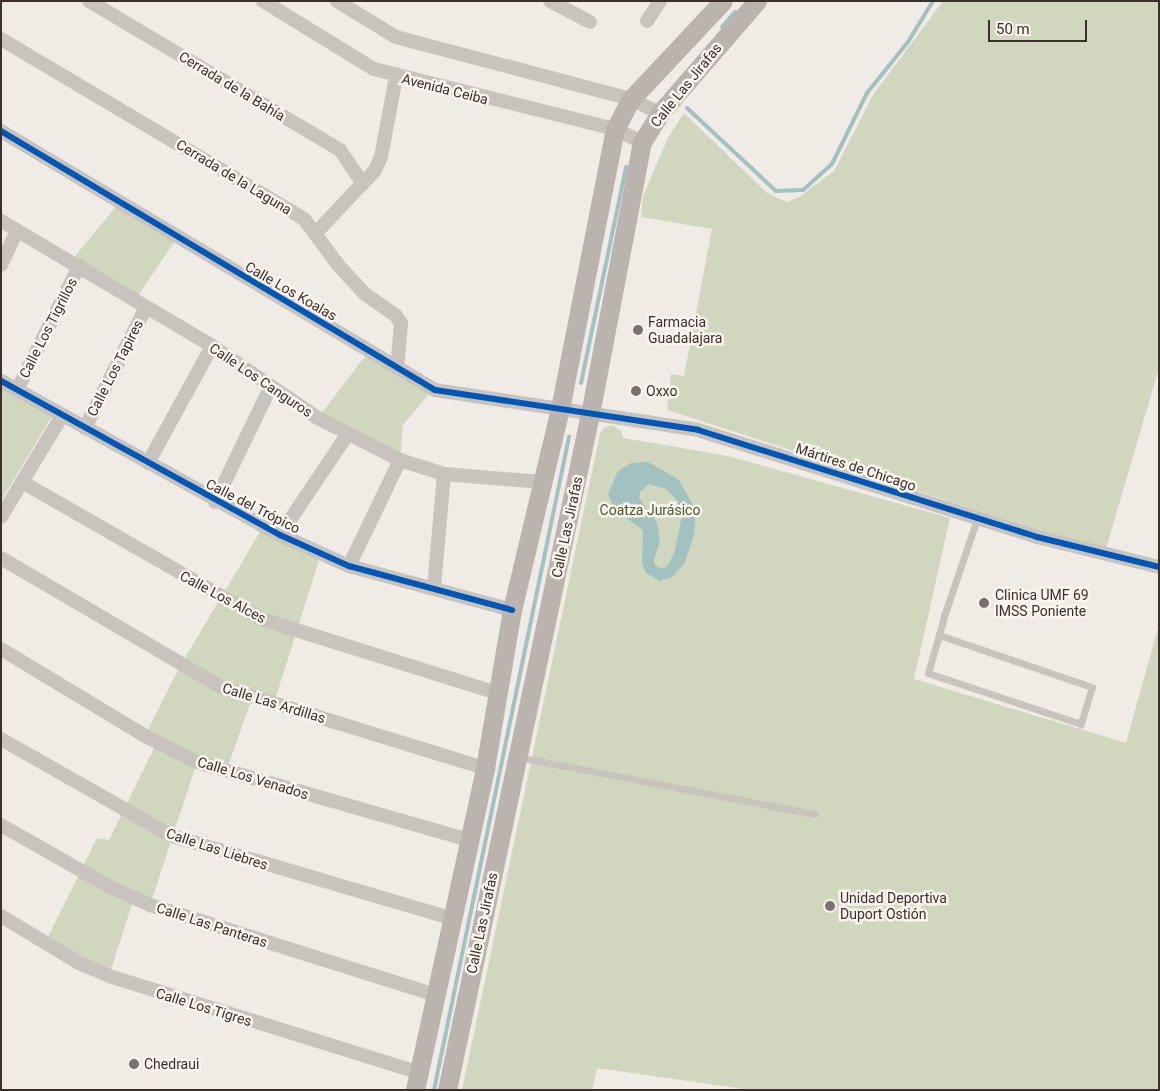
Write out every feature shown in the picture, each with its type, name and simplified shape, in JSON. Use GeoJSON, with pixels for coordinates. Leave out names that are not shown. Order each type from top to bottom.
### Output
{"type":"FeatureCollection","features":[{"type":"Feature","properties":{"kind":"main road","name":"Calle Las Jirafas"},"geometry":{"type":"LineString","coordinates":[[416,1081],[450,918],[485,768],[512,610],[560,408],[614,129],[631,99],[722,1]]}},
{"type":"Feature","properties":{"kind":"main road","name":"Calle Las Jirafas"},"geometry":{"type":"LineString","coordinates":[[447,1090],[590,414],[642,142],[660,113],[757,1]]}},
{"type":"Feature","properties":{"kind":"street","name":"Cerrada de la Bahía"},"geometry":{"type":"LineString","coordinates":[[89,1],[340,150],[362,184]]}},
{"type":"Feature","properties":{"kind":"street","name":"Avenida Ceiba"},"geometry":{"type":"LineString","coordinates":[[263,1],[374,69],[396,77],[614,129],[642,142]]}},
{"type":"Feature","properties":{"kind":"street"},"geometry":{"type":"LineString","coordinates":[[337,1],[396,37],[631,99],[660,113]]}},
{"type":"Feature","properties":{"kind":"street"},"geometry":{"type":"LineString","coordinates":[[550,1],[590,22]]}},
{"type":"Feature","properties":{"kind":"street"},"geometry":{"type":"LineString","coordinates":[[647,21],[660,1]]}},
{"type":"Feature","properties":{"kind":"street","name":"Cerrada de la Laguna"},"geometry":{"type":"LineString","coordinates":[[1,39],[304,219],[338,265],[365,294],[396,316],[401,323],[397,368]]}},
{"type":"Feature","properties":{"kind":"street"},"geometry":{"type":"LineString","coordinates":[[316,234],[376,170],[381,157],[396,77]]}},
{"type":"Feature","properties":{"kind":"street","name":"Calle Los Koalas"},"geometry":{"type":"LineString","coordinates":[[1,131],[435,390],[590,414]]}},
{"type":"Feature","properties":{"kind":"street","name":"Calle Los Canguros"},"geometry":{"type":"LineString","coordinates":[[1,221],[80,266],[212,346],[270,388],[347,435],[400,460],[444,474],[542,482]]}},
{"type":"Feature","properties":{"kind":"street"},"geometry":{"type":"LineString","coordinates":[[1,265],[17,230]]}},
{"type":"Feature","properties":{"kind":"street","name":"Calle Los Tigrillos"},"geometry":{"type":"LineString","coordinates":[[17,390],[80,266]]}},
{"type":"Feature","properties":{"kind":"street","name":"Calle Los Tapires"},"geometry":{"type":"LineString","coordinates":[[85,428],[146,307]]}},
{"type":"Feature","properties":{"kind":"street"},"geometry":{"type":"LineString","coordinates":[[148,463],[212,346]]}},
{"type":"Feature","properties":{"kind":"street","name":"Calle del Trópico"},"geometry":{"type":"LineString","coordinates":[[1,381],[214,502],[280,535],[349,566],[512,610]]}},
{"type":"Feature","properties":{"kind":"street"},"geometry":{"type":"LineString","coordinates":[[214,502],[270,388]]}},
{"type":"Feature","properties":{"kind":"street","name":"Mártires de Chicago"},"geometry":{"type":"LineString","coordinates":[[590,414],[698,430],[977,519],[1159,567]]}},
{"type":"Feature","properties":{"kind":"street"},"geometry":{"type":"LineString","coordinates":[[1,517],[62,416]]}},
{"type":"Feature","properties":{"kind":"street"},"geometry":{"type":"LineString","coordinates":[[280,535],[347,435]]}},
{"type":"Feature","properties":{"kind":"street"},"geometry":{"type":"LineString","coordinates":[[349,566],[400,460]]}},
{"type":"Feature","properties":{"kind":"street"},"geometry":{"type":"LineString","coordinates":[[434,588],[444,474]]}},
{"type":"Feature","properties":{"kind":"street","name":"Calle Los Alces"},"geometry":{"type":"LineString","coordinates":[[22,482],[261,619],[497,693]]}},
{"type":"Feature","properties":{"kind":"street","name":"Calle Las Ardillas"},"geometry":{"type":"LineString","coordinates":[[1,558],[221,687],[485,768]]}},
{"type":"Feature","properties":{"kind":"street","name":"Calle Los Venados"},"geometry":{"type":"LineString","coordinates":[[1,649],[145,736],[197,762],[469,840]]}},
{"type":"Feature","properties":{"kind":"street","name":"Calle Las Liebres"},"geometry":{"type":"LineString","coordinates":[[1,739],[172,836],[450,918]]}},
{"type":"Feature","properties":{"kind":"street","name":"Calle Las Panteras"},"geometry":{"type":"LineString","coordinates":[[1,825],[110,887],[150,905],[434,995]]}},
{"type":"Feature","properties":{"kind":"street","name":"Calle Los Tigres"},"geometry":{"type":"LineString","coordinates":[[1,916],[79,963],[109,976],[416,1081]]}},
{"type":"Feature","properties":{"kind":"lane"},"geometry":{"type":"LineString","coordinates":[[938,635],[1092,686],[1081,724],[928,673],[938,635],[977,519]]}},
{"type":"Feature","properties":{"kind":"lane"},"geometry":{"type":"LineString","coordinates":[[518,758],[815,814]]}},
{"type":"Feature","properties":{"kind":"green space"},"geometry":{"type":"Polygon","coordinates":[[[943,1],[1159,1],[1159,368],[1105,552],[667,410],[671,374],[684,376],[712,229],[641,217],[643,196],[668,138],[684,113],[767,193],[787,202],[799,197],[834,171],[873,95],[943,1]]]}},
{"type":"Feature","properties":{"kind":"green space"},"geometry":{"type":"Polygon","coordinates":[[[119,203],[177,238],[135,300],[71,261],[119,203]]]}},
{"type":"Feature","properties":{"kind":"green space"},"geometry":{"type":"Polygon","coordinates":[[[369,351],[433,389],[403,425],[400,460],[318,418],[369,351]]]}},
{"type":"Feature","properties":{"kind":"green space"},"geometry":{"type":"Polygon","coordinates":[[[1,387],[52,416],[1,501],[1,387]]]}},
{"type":"Feature","properties":{"kind":"green space","name":"Unidad Deportiva Duport Ostión"},"geometry":{"type":"Polygon","coordinates":[[[612,425],[621,431],[623,438],[728,456],[950,518],[914,679],[1126,743],[1159,624],[1159,1090],[751,1090],[597,1068],[592,1090],[462,1090],[600,434],[603,428],[612,425]]]}},
{"type":"Feature","properties":{"kind":"green space"},"geometry":{"type":"Polygon","coordinates":[[[263,527],[321,554],[274,703],[252,698],[226,772],[197,762],[150,905],[134,898],[109,976],[45,943],[97,838],[109,840],[157,742],[145,736],[179,668],[263,527]]]}},
{"type":"Feature","properties":{"kind":"water"},"geometry":{"type":"Polygon","coordinates":[[[648,462],[679,480],[693,505],[694,535],[684,564],[672,577],[660,581],[646,573],[642,564],[643,530],[616,511],[608,494],[618,471],[631,463],[648,462]],[[649,484],[640,492],[639,498],[657,523],[660,541],[654,560],[655,565],[662,569],[669,564],[675,550],[682,516],[675,498],[666,489],[649,484]]]}},
{"type":"Feature","properties":{"kind":"waterway"},"geometry":{"type":"LineString","coordinates":[[687,108],[776,191],[803,190],[832,164],[867,93],[908,42],[933,1]]}},
{"type":"Feature","properties":{"kind":"waterway"},"geometry":{"type":"LineString","coordinates":[[722,27],[735,12]]}},
{"type":"Feature","properties":{"kind":"waterway"},"geometry":{"type":"LineString","coordinates":[[581,383],[626,167]]}},
{"type":"Feature","properties":{"kind":"waterway"},"geometry":{"type":"LineString","coordinates":[[434,1090],[569,437]]}},
{"type":"Feature","properties":{"kind":"cycle path"},"geometry":{"type":"LineString","coordinates":[[1,131],[435,390],[698,430],[1037,537],[1159,567]]}},
{"type":"Feature","properties":{"kind":"cycle path"},"geometry":{"type":"LineString","coordinates":[[1,381],[280,535],[349,566],[512,610]]}},
{"type":"Feature","properties":{"kind":"place","name":"Farmacia Guadalajara"},"geometry":{"type":"Point","coordinates":[638,330]}},
{"type":"Feature","properties":{"kind":"place","name":"Oxxo"},"geometry":{"type":"Point","coordinates":[636,391]}},
{"type":"Feature","properties":{"kind":"place","name":"Clinica UMF 69 IMSS Poniente"},"geometry":{"type":"Point","coordinates":[984,603]}},
{"type":"Feature","properties":{"kind":"place","name":"Unidad Deportiva Duport Ostión"},"geometry":{"type":"Point","coordinates":[830,906]}},
{"type":"Feature","properties":{"kind":"place","name":"Chedraui"},"geometry":{"type":"Point","coordinates":[134,1064]}},
{"type":"Feature","properties":{"kind":"park label","name":"Coatza Jurásico"},"geometry":{"type":"Point","coordinates":[650,510]}}]}
